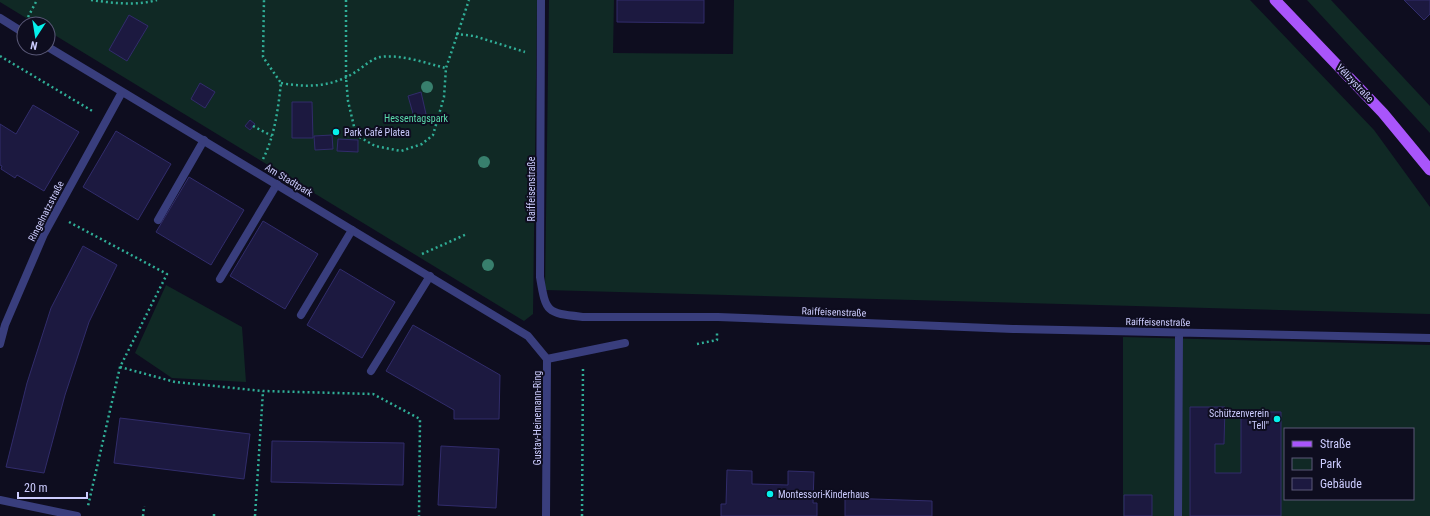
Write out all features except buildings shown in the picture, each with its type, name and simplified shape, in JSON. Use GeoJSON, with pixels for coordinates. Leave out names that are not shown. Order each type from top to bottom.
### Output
{"type":"FeatureCollection","features":[{"type":"Feature","properties":{"kind":"main road","name":"Vélizystraße"},"geometry":{"type":"LineString","coordinates":[[1275,0],[1383,112],[1430,170]]}},
{"type":"Feature","properties":{"kind":"street","name":"Raiffeisenstraße"},"geometry":{"type":"LineString","coordinates":[[542,0],[540,277],[544,302],[550,310],[564,315],[584,317],[718,318],[1013,329],[1430,338]]}},
{"type":"Feature","properties":{"kind":"street"},"geometry":{"type":"LineString","coordinates":[[0,18],[16,28]]}},
{"type":"Feature","properties":{"kind":"street","name":"Am Stadtpark"},"geometry":{"type":"LineString","coordinates":[[56,52],[520,330]]}},
{"type":"Feature","properties":{"kind":"street","name":"Ringelnatzstraße"},"geometry":{"type":"LineString","coordinates":[[0,344],[8,318],[54,214],[122,92]]}},
{"type":"Feature","properties":{"kind":"street"},"geometry":{"type":"LineString","coordinates":[[158,220],[204,140]]}},
{"type":"Feature","properties":{"kind":"street"},"geometry":{"type":"LineString","coordinates":[[220,279],[277,184]]}},
{"type":"Feature","properties":{"kind":"street"},"geometry":{"type":"LineString","coordinates":[[301,315],[352,230]]}},
{"type":"Feature","properties":{"kind":"street"},"geometry":{"type":"LineString","coordinates":[[371,370],[430,276]]}},
{"type":"Feature","properties":{"kind":"street","name":"Gustav-Heinemann-Ring"},"geometry":{"type":"LineString","coordinates":[[520,330],[537,346],[547,359],[546,516]]}},
{"type":"Feature","properties":{"kind":"street"},"geometry":{"type":"LineString","coordinates":[[1178,516],[1179,333]]}},
{"type":"Feature","properties":{"kind":"street"},"geometry":{"type":"LineString","coordinates":[[547,359],[625,343]]}},
{"type":"Feature","properties":{"kind":"street"},"geometry":{"type":"LineString","coordinates":[[0,500],[77,516]]}},
{"type":"Feature","properties":{"kind":"path"},"geometry":{"type":"LineString","coordinates":[[91,0],[145,3],[157,0]]}},
{"type":"Feature","properties":{"kind":"path"},"geometry":{"type":"LineString","coordinates":[[256,172],[270,145],[278,112],[281,83],[264,57],[264,0]]}},
{"type":"Feature","properties":{"kind":"path"},"geometry":{"type":"LineString","coordinates":[[346,0],[346,78],[348,101],[356,135],[375,146],[402,151],[422,144],[433,135],[444,97],[446,68],[456,34],[469,0]]}},
{"type":"Feature","properties":{"kind":"path"},"geometry":{"type":"LineString","coordinates":[[456,34],[474,36],[541,57]]}},
{"type":"Feature","properties":{"kind":"path"},"geometry":{"type":"LineString","coordinates":[[0,56],[106,120]]}},
{"type":"Feature","properties":{"kind":"path"},"geometry":{"type":"LineString","coordinates":[[281,83],[312,86],[330,84],[346,78],[379,57],[401,57],[446,68]]}},
{"type":"Feature","properties":{"kind":"path"},"geometry":{"type":"LineString","coordinates":[[252,126],[272,136]]}},
{"type":"Feature","properties":{"kind":"path"},"geometry":{"type":"LineString","coordinates":[[54,214],[166,274],[120,367],[90,497]]}},
{"type":"Feature","properties":{"kind":"path"},"geometry":{"type":"LineString","coordinates":[[411,264],[418,256],[467,234]]}},
{"type":"Feature","properties":{"kind":"path"},"geometry":{"type":"LineString","coordinates":[[697,344],[717,340]]}},
{"type":"Feature","properties":{"kind":"path"},"geometry":{"type":"LineString","coordinates":[[582,516],[583,352]]}},
{"type":"Feature","properties":{"kind":"path"},"geometry":{"type":"LineString","coordinates":[[120,367],[175,382],[263,392],[373,394],[420,419],[419,516]]}},
{"type":"Feature","properties":{"kind":"path"},"geometry":{"type":"LineString","coordinates":[[255,516],[263,392]]}},
{"type":"Feature","properties":{"kind":"path"},"geometry":{"type":"LineString","coordinates":[[142,516],[144,506]]}},
{"type":"Feature","properties":{"kind":"green space","name":"Hessentagspark"},"geometry":{"type":"Polygon","coordinates":[[[0,0],[537,0],[533,314],[524,321],[56,36],[56,16],[23,16],[0,2],[0,0]]]}},
{"type":"Feature","properties":{"kind":"green space"},"geometry":{"type":"Polygon","coordinates":[[[549,0],[614,0],[613,53],[733,54],[734,0],[1250,0],[1374,130],[1430,207],[1430,314],[545,290],[549,0]]]}},
{"type":"Feature","properties":{"kind":"green space"},"geometry":{"type":"Polygon","coordinates":[[[1307,0],[1331,0],[1430,106],[1430,133],[1307,0]]]}},
{"type":"Feature","properties":{"kind":"green space"},"geometry":{"type":"Polygon","coordinates":[[[166,285],[242,327],[246,382],[172,378],[135,353],[166,285]]]}},
{"type":"Feature","properties":{"kind":"green space","name":"Schützenverein \"Tell\""},"geometry":{"type":"Polygon","coordinates":[[[1123,337],[1430,345],[1430,516],[1123,516],[1123,337]]]}},
{"type":"Feature","properties":{"kind":"place","name":"Park Café Platea"},"geometry":{"type":"Point","coordinates":[336,132]}},
{"type":"Feature","properties":{"kind":"place","name":"Schützenverein \"Tell\""},"geometry":{"type":"Point","coordinates":[1277,419]}},
{"type":"Feature","properties":{"kind":"place","name":"Montessori-Kinderhaus"},"geometry":{"type":"Point","coordinates":[770,494]}}]}
